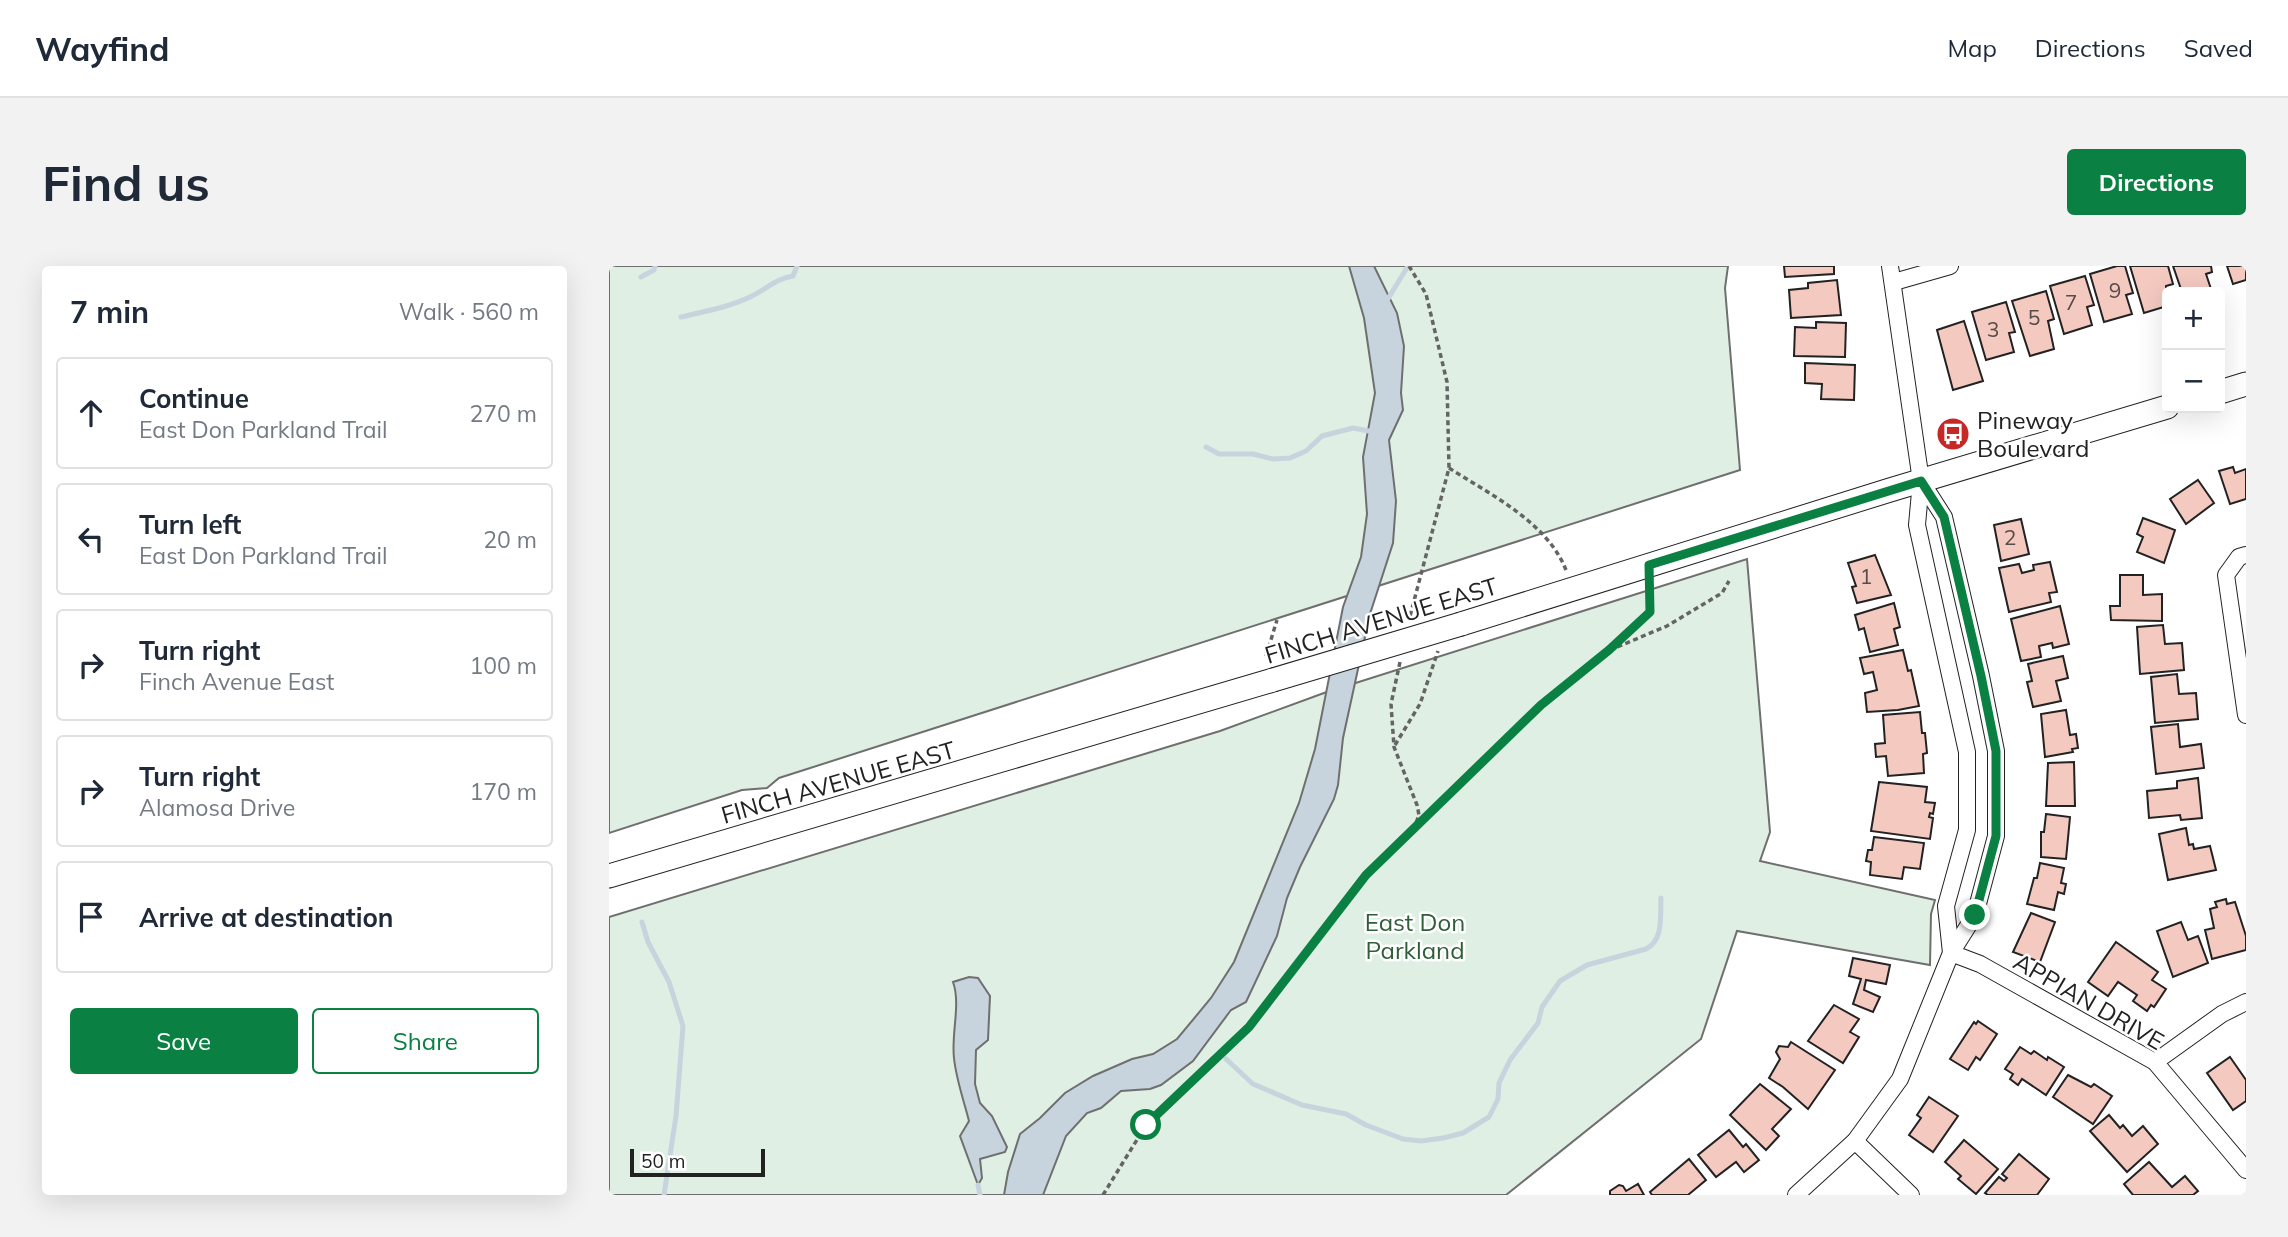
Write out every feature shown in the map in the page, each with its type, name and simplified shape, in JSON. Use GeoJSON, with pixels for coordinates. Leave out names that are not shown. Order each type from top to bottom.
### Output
{"type":"FeatureCollection","features":[{"type":"Feature","properties":{"kind":"main road"},"geometry":{"type":"LineString","coordinates":[[2225,390],[2246,384]]}},
{"type":"Feature","properties":{"kind":"main road","name":"FINCH AVENUE EAST"},"geometry":{"type":"LineString","coordinates":[[609,876],[1461,624],[2162,409]]}},
{"type":"Feature","properties":{"kind":"street"},"geometry":{"type":"LineString","coordinates":[[1950,266],[1892,274],[1921,481],[1917,525],[1967,752],[1966,830],[1946,906],[1951,953]]}},
{"type":"Feature","properties":{"kind":"street"},"geometry":{"type":"LineString","coordinates":[[1796,1195],[1855,1141],[1900,1079],[1951,953],[1975,915],[1996,836],[1996,751],[1981,676],[1944,517],[1921,481]]}},
{"type":"Feature","properties":{"kind":"street"},"geometry":{"type":"LineString","coordinates":[[2246,555],[2239,557],[2226,575],[2246,715]]}},
{"type":"Feature","properties":{"kind":"street","name":"APPIAN DRIVE"},"geometry":{"type":"LineString","coordinates":[[1951,953],[1980,964],[2155,1062],[2246,1170]]}},
{"type":"Feature","properties":{"kind":"street"},"geometry":{"type":"LineString","coordinates":[[2155,1062],[2222,1014],[2246,1002]]}},
{"type":"Feature","properties":{"kind":"street"},"geometry":{"type":"LineString","coordinates":[[1855,1141],[1910,1195]]}},
{"type":"Feature","properties":{"kind":"path"},"geometry":{"type":"LineString","coordinates":[[1409,266],[1426,294],[1447,382],[1449,468],[1413,603]]}},
{"type":"Feature","properties":{"kind":"path"},"geometry":{"type":"LineString","coordinates":[[1449,468],[1515,511],[1555,547],[1573,588]]}},
{"type":"Feature","properties":{"kind":"path"},"geometry":{"type":"LineString","coordinates":[[1103,1195],[1146,1125],[1249,1027],[1366,875],[1541,705],[1609,650],[1650,612],[1649,565]]}},
{"type":"Feature","properties":{"kind":"path"},"geometry":{"type":"LineString","coordinates":[[1609,650],[1667,626],[1722,593],[1729,581]]}},
{"type":"Feature","properties":{"kind":"path"},"geometry":{"type":"LineString","coordinates":[[1266,656],[1276,620]]}},
{"type":"Feature","properties":{"kind":"path"},"geometry":{"type":"LineString","coordinates":[[1394,747],[1420,704],[1438,650]]}},
{"type":"Feature","properties":{"kind":"path"},"geometry":{"type":"LineString","coordinates":[[1391,704],[1394,747],[1417,805],[1419,815],[1416,825]]}},
{"type":"Feature","properties":{"kind":"green space"},"geometry":{"type":"Polygon","coordinates":[[[609,266],[1728,266],[1725,288],[1740,470],[779,778],[767,788],[742,790],[609,833],[609,266]]]}},
{"type":"Feature","properties":{"kind":"green space","name":"East Don Parkland"},"geometry":{"type":"Polygon","coordinates":[[[1747,559],[1770,832],[1760,861],[1935,900],[1931,914],[1930,965],[1737,931],[1701,1039],[1506,1195],[609,1195],[609,917],[1220,731],[1324,693],[1747,559]]]}},
{"type":"Feature","properties":{"kind":"shaded area"},"geometry":{"type":"Polygon","coordinates":[[[1349,266],[1374,266],[1397,313],[1404,346],[1401,393],[1403,410],[1389,440],[1396,501],[1393,543],[1370,614],[1343,738],[1334,799],[1300,867],[1287,898],[1277,936],[1246,1002],[1231,1010],[1193,1061],[1161,1085],[1150,1089],[1121,1091],[1101,1108],[1087,1113],[1066,1136],[1043,1195],[1004,1195],[1020,1134],[1065,1093],[1093,1076],[1132,1059],[1153,1054],[1177,1039],[1211,998],[1234,962],[1299,803],[1315,749],[1343,607],[1361,557],[1367,514],[1363,457],[1375,393],[1364,318],[1349,266]]]}},
{"type":"Feature","properties":{"kind":"shaded area"},"geometry":{"type":"Polygon","coordinates":[[[969,977],[978,978],[990,996],[988,1040],[976,1050],[975,1084],[980,1103],[992,1116],[1007,1147],[1005,1152],[980,1159],[982,1178],[978,1185],[960,1136],[969,1121],[956,1074],[953,1049],[956,1000],[953,982],[969,977]]]}},
{"type":"Feature","properties":{"kind":"building"},"geometry":{"type":"Polygon","coordinates":[[[1784,266],[1834,266],[1834,274],[1785,277],[1784,266]]]}},
{"type":"Feature","properties":{"kind":"building"},"geometry":{"type":"Polygon","coordinates":[[[2125,266],[2133,293],[2126,295],[2132,314],[2104,322],[2090,274],[2125,266]]]}},
{"type":"Feature","properties":{"kind":"building"},"geometry":{"type":"Polygon","coordinates":[[[2130,266],[2168,266],[2173,284],[2162,287],[2162,308],[2144,313],[2130,266]]]}},
{"type":"Feature","properties":{"kind":"building"},"geometry":{"type":"Polygon","coordinates":[[[2173,266],[2211,266],[2212,272],[2206,274],[2210,287],[2180,287],[2173,266]]]}},
{"type":"Feature","properties":{"kind":"building"},"geometry":{"type":"Polygon","coordinates":[[[2227,266],[2246,266],[2246,280],[2233,284],[2227,266]]]}},
{"type":"Feature","properties":{"kind":"building"},"geometry":{"type":"Polygon","coordinates":[[[2085,276],[2094,305],[2087,307],[2092,325],[2064,334],[2050,286],[2085,276]]]}},
{"type":"Feature","properties":{"kind":"building"},"geometry":{"type":"Polygon","coordinates":[[[1837,280],[1841,315],[1791,318],[1789,290],[1808,288],[1808,283],[1837,280]]]}},
{"type":"Feature","properties":{"kind":"building"},"geometry":{"type":"Polygon","coordinates":[[[2046,291],[2054,319],[2048,321],[2054,349],[2030,356],[2012,301],[2046,291]]]}},
{"type":"Feature","properties":{"kind":"building"},"geometry":{"type":"Polygon","coordinates":[[[2006,302],[2015,332],[2009,333],[2014,352],[1986,360],[1972,312],[2006,302]]]}},
{"type":"Feature","properties":{"kind":"building"},"geometry":{"type":"Polygon","coordinates":[[[1964,321],[1983,381],[1953,390],[1937,330],[1964,321]]]}},
{"type":"Feature","properties":{"kind":"building"},"geometry":{"type":"Polygon","coordinates":[[[1816,322],[1846,323],[1845,357],[1794,356],[1795,327],[1816,328],[1816,322]]]}},
{"type":"Feature","properties":{"kind":"building"},"geometry":{"type":"Polygon","coordinates":[[[1805,363],[1855,365],[1854,400],[1821,399],[1822,384],[1805,383],[1805,363]]]}},
{"type":"Feature","properties":{"kind":"building"},"geometry":{"type":"Polygon","coordinates":[[[2233,467],[2235,473],[2246,469],[2246,499],[2230,504],[2219,471],[2233,467]]]}},
{"type":"Feature","properties":{"kind":"building"},"geometry":{"type":"Polygon","coordinates":[[[2198,480],[2214,503],[2186,524],[2170,499],[2198,480]]]}},
{"type":"Feature","properties":{"kind":"building"},"geometry":{"type":"Polygon","coordinates":[[[2143,518],[2175,530],[2164,563],[2137,552],[2143,537],[2137,534],[2143,518]]]}},
{"type":"Feature","properties":{"kind":"building"},"geometry":{"type":"Polygon","coordinates":[[[2021,519],[2029,554],[2001,561],[1994,525],[2021,519]]]}},
{"type":"Feature","properties":{"kind":"building"},"geometry":{"type":"Polygon","coordinates":[[[1875,555],[1891,595],[1857,603],[1852,587],[1856,586],[1848,563],[1875,555]]]}},
{"type":"Feature","properties":{"kind":"building"},"geometry":{"type":"Polygon","coordinates":[[[2050,562],[2057,592],[2049,593],[2051,602],[2009,612],[1999,568],[2019,564],[2022,573],[2034,570],[2033,565],[2050,562]]]}},
{"type":"Feature","properties":{"kind":"building"},"geometry":{"type":"Polygon","coordinates":[[[2120,575],[2143,575],[2143,595],[2162,594],[2162,621],[2111,620],[2110,606],[2120,606],[2120,575]]]}},
{"type":"Feature","properties":{"kind":"building"},"geometry":{"type":"Polygon","coordinates":[[[1894,603],[1900,627],[1894,629],[1898,645],[1870,652],[1864,628],[1859,630],[1855,615],[1894,603]]]}},
{"type":"Feature","properties":{"kind":"building"},"geometry":{"type":"Polygon","coordinates":[[[2060,606],[2069,644],[2053,648],[2052,643],[2039,646],[2041,657],[2021,661],[2011,619],[2060,606]]]}},
{"type":"Feature","properties":{"kind":"building"},"geometry":{"type":"Polygon","coordinates":[[[2163,625],[2165,644],[2182,643],[2184,670],[2140,674],[2137,627],[2163,625]]]}},
{"type":"Feature","properties":{"kind":"building"},"geometry":{"type":"Polygon","coordinates":[[[1903,650],[1908,671],[1911,670],[1919,706],[1867,712],[1865,693],[1877,690],[1873,672],[1864,674],[1860,658],[1903,650]]]}},
{"type":"Feature","properties":{"kind":"building"},"geometry":{"type":"Polygon","coordinates":[[[2063,656],[2068,678],[2056,681],[2061,701],[2033,707],[2027,682],[2032,681],[2028,664],[2063,656]]]}},
{"type":"Feature","properties":{"kind":"building"},"geometry":{"type":"Polygon","coordinates":[[[2177,674],[2179,694],[2196,693],[2198,719],[2155,723],[2151,677],[2177,674]]]}},
{"type":"Feature","properties":{"kind":"building"},"geometry":{"type":"Polygon","coordinates":[[[2066,710],[2070,735],[2076,734],[2078,748],[2072,749],[2073,752],[2045,757],[2041,714],[2066,710]]]}},
{"type":"Feature","properties":{"kind":"building"},"geometry":{"type":"Polygon","coordinates":[[[1920,712],[1927,753],[1923,754],[1924,773],[1888,776],[1886,756],[1876,757],[1875,744],[1885,743],[1883,715],[1920,712]]]}},
{"type":"Feature","properties":{"kind":"building"},"geometry":{"type":"Polygon","coordinates":[[[2178,724],[2180,747],[2201,744],[2204,768],[2156,774],[2151,727],[2178,724]]]}},
{"type":"Feature","properties":{"kind":"building"},"geometry":{"type":"Polygon","coordinates":[[[2074,762],[2075,806],[2046,806],[2048,763],[2074,762]]]}},
{"type":"Feature","properties":{"kind":"building"},"geometry":{"type":"Polygon","coordinates":[[[2198,778],[2202,818],[2181,820],[2180,815],[2149,818],[2147,791],[2177,788],[2177,781],[2198,778]]]}},
{"type":"Feature","properties":{"kind":"building"},"geometry":{"type":"Polygon","coordinates":[[[1879,782],[1927,787],[1925,802],[1935,803],[1933,814],[1930,813],[1929,817],[1933,818],[1930,839],[1871,831],[1879,782]]]}},
{"type":"Feature","properties":{"kind":"building"},"geometry":{"type":"Polygon","coordinates":[[[2046,814],[2070,817],[2066,859],[2041,857],[2041,832],[2044,832],[2046,814]]]}},
{"type":"Feature","properties":{"kind":"building"},"geometry":{"type":"Polygon","coordinates":[[[2186,828],[2189,845],[2193,844],[2194,849],[2210,846],[2216,870],[2168,880],[2159,834],[2186,828]]]}},
{"type":"Feature","properties":{"kind":"building"},"geometry":{"type":"Polygon","coordinates":[[[1874,837],[1924,843],[1920,869],[1904,867],[1902,879],[1870,875],[1871,862],[1866,861],[1868,850],[1872,850],[1874,837]]]}},
{"type":"Feature","properties":{"kind":"building"},"geometry":{"type":"Polygon","coordinates":[[[2040,863],[2064,868],[2061,883],[2066,884],[2064,894],[2058,892],[2054,910],[2027,904],[2040,863]]]}},
{"type":"Feature","properties":{"kind":"building"},"geometry":{"type":"Polygon","coordinates":[[[2226,899],[2227,904],[2235,902],[2246,936],[2246,950],[2212,959],[2205,930],[2214,928],[2210,909],[2217,907],[2215,902],[2226,899]]]}},
{"type":"Feature","properties":{"kind":"building"},"geometry":{"type":"Polygon","coordinates":[[[2031,913],[2055,922],[2040,962],[2013,952],[2031,913]]]}},
{"type":"Feature","properties":{"kind":"building"},"geometry":{"type":"Polygon","coordinates":[[[2181,922],[2188,940],[2198,936],[2208,963],[2173,977],[2157,931],[2181,922]]]}},
{"type":"Feature","properties":{"kind":"building"},"geometry":{"type":"Polygon","coordinates":[[[2116,942],[2158,972],[2152,980],[2166,989],[2154,1007],[2151,1005],[2147,1011],[2133,1001],[2137,995],[2118,982],[2108,996],[2088,982],[2116,942]]]}},
{"type":"Feature","properties":{"kind":"building"},"geometry":{"type":"Polygon","coordinates":[[[1853,958],[1890,965],[1886,984],[1866,980],[1864,990],[1880,997],[1873,1012],[1853,1004],[1861,979],[1849,976],[1853,958]]]}},
{"type":"Feature","properties":{"kind":"building"},"geometry":{"type":"Polygon","coordinates":[[[1834,1005],[1859,1019],[1850,1032],[1859,1037],[1843,1063],[1808,1041],[1834,1005]]]}},
{"type":"Feature","properties":{"kind":"building"},"geometry":{"type":"Polygon","coordinates":[[[1978,1021],[1997,1034],[1980,1060],[1976,1057],[1968,1070],[1950,1059],[1974,1022],[1976,1024],[1978,1021]]]}},
{"type":"Feature","properties":{"kind":"building"},"geometry":{"type":"Polygon","coordinates":[[[1791,1042],[1835,1070],[1808,1109],[1769,1078],[1780,1059],[1776,1052],[1779,1046],[1788,1047],[1791,1042]]]}},
{"type":"Feature","properties":{"kind":"building"},"geometry":{"type":"Polygon","coordinates":[[[2020,1047],[2031,1054],[2034,1051],[2047,1060],[2048,1057],[2064,1067],[2046,1095],[2022,1079],[2018,1085],[2010,1079],[2013,1074],[2005,1069],[2020,1047]]]}},
{"type":"Feature","properties":{"kind":"building"},"geometry":{"type":"Polygon","coordinates":[[[2230,1057],[2246,1080],[2246,1101],[2233,1110],[2207,1073],[2230,1057]]]}},
{"type":"Feature","properties":{"kind":"building"},"geometry":{"type":"Polygon","coordinates":[[[2068,1075],[2091,1087],[2094,1084],[2112,1096],[2093,1124],[2053,1097],[2068,1075]]]}},
{"type":"Feature","properties":{"kind":"building"},"geometry":{"type":"Polygon","coordinates":[[[1760,1084],[1791,1109],[1772,1129],[1779,1136],[1766,1150],[1730,1115],[1760,1084]]]}},
{"type":"Feature","properties":{"kind":"building"},"geometry":{"type":"Polygon","coordinates":[[[1929,1097],[1958,1116],[1933,1152],[1909,1135],[1921,1118],[1917,1115],[1929,1097]]]}},
{"type":"Feature","properties":{"kind":"building"},"geometry":{"type":"Polygon","coordinates":[[[2109,1115],[2120,1128],[2123,1125],[2132,1136],[2143,1126],[2158,1144],[2127,1172],[2090,1131],[2109,1115]]]}},
{"type":"Feature","properties":{"kind":"building"},"geometry":{"type":"Polygon","coordinates":[[[1729,1130],[1743,1147],[1746,1144],[1759,1160],[1744,1172],[1736,1162],[1716,1177],[1698,1155],[1729,1130]]]}},
{"type":"Feature","properties":{"kind":"building"},"geometry":{"type":"Polygon","coordinates":[[[1964,1140],[1998,1169],[1976,1194],[1958,1179],[1961,1176],[1945,1162],[1964,1140]]]}},
{"type":"Feature","properties":{"kind":"building"},"geometry":{"type":"Polygon","coordinates":[[[2019,1154],[2049,1179],[2037,1195],[1985,1193],[1999,1177],[2004,1181],[2007,1178],[2002,1174],[2019,1154]]]}},
{"type":"Feature","properties":{"kind":"building"},"geometry":{"type":"Polygon","coordinates":[[[1689,1159],[1706,1180],[1688,1195],[1652,1195],[1650,1192],[1689,1159]]]}},
{"type":"Feature","properties":{"kind":"building"},"geometry":{"type":"Polygon","coordinates":[[[2149,1162],[2172,1187],[2185,1176],[2198,1191],[2193,1195],[2133,1195],[2124,1184],[2149,1162]]]}},
{"type":"Feature","properties":{"kind":"building"},"geometry":{"type":"Polygon","coordinates":[[[1638,1184],[1644,1195],[1610,1195],[1610,1191],[1619,1185],[1626,1191],[1638,1184]]]}},
{"type":"Feature","properties":{"kind":"waterway"},"geometry":{"type":"LineString","coordinates":[[641,277],[654,270],[655,266]]}},
{"type":"Feature","properties":{"kind":"waterway"},"geometry":{"type":"LineString","coordinates":[[681,317],[744,300],[777,281],[793,276],[797,266]]}},
{"type":"Feature","properties":{"kind":"waterway"},"geometry":{"type":"LineString","coordinates":[[1386,302],[1408,266]]}},
{"type":"Feature","properties":{"kind":"waterway"},"geometry":{"type":"LineString","coordinates":[[1206,447],[1219,454],[1290,458],[1306,451],[1322,436],[1353,428],[1374,432]]}},
{"type":"Feature","properties":{"kind":"waterway"},"geometry":{"type":"LineString","coordinates":[[1226,1059],[1253,1084],[1302,1105],[1346,1114],[1403,1139],[1421,1141],[1463,1133],[1489,1117],[1498,1099],[1499,1083],[1510,1060],[1538,1023],[1542,1007],[1560,981],[1587,965],[1652,945],[1660,927],[1661,898]]}},
{"type":"Feature","properties":{"kind":"waterway"},"geometry":{"type":"LineString","coordinates":[[642,922],[648,942],[669,982],[683,1026],[676,1116],[664,1195]]}},
{"type":"Feature","properties":{"kind":"waterway"},"geometry":{"type":"LineString","coordinates":[[978,1185],[980,1195]]}},
{"type":"Feature","properties":{"kind":"place","name":"Pineway Boulevard"},"geometry":{"type":"Point","coordinates":[1953,434]}},
{"type":"Feature","properties":{"kind":"route"},"geometry":{"type":"LineString","coordinates":[[1146,1125],[1249,1027],[1366,875],[1541,705],[1609,650],[1650,612],[1649,565],[1921,481],[1944,517],[1996,751],[1996,836],[1975,915]]}}]}
